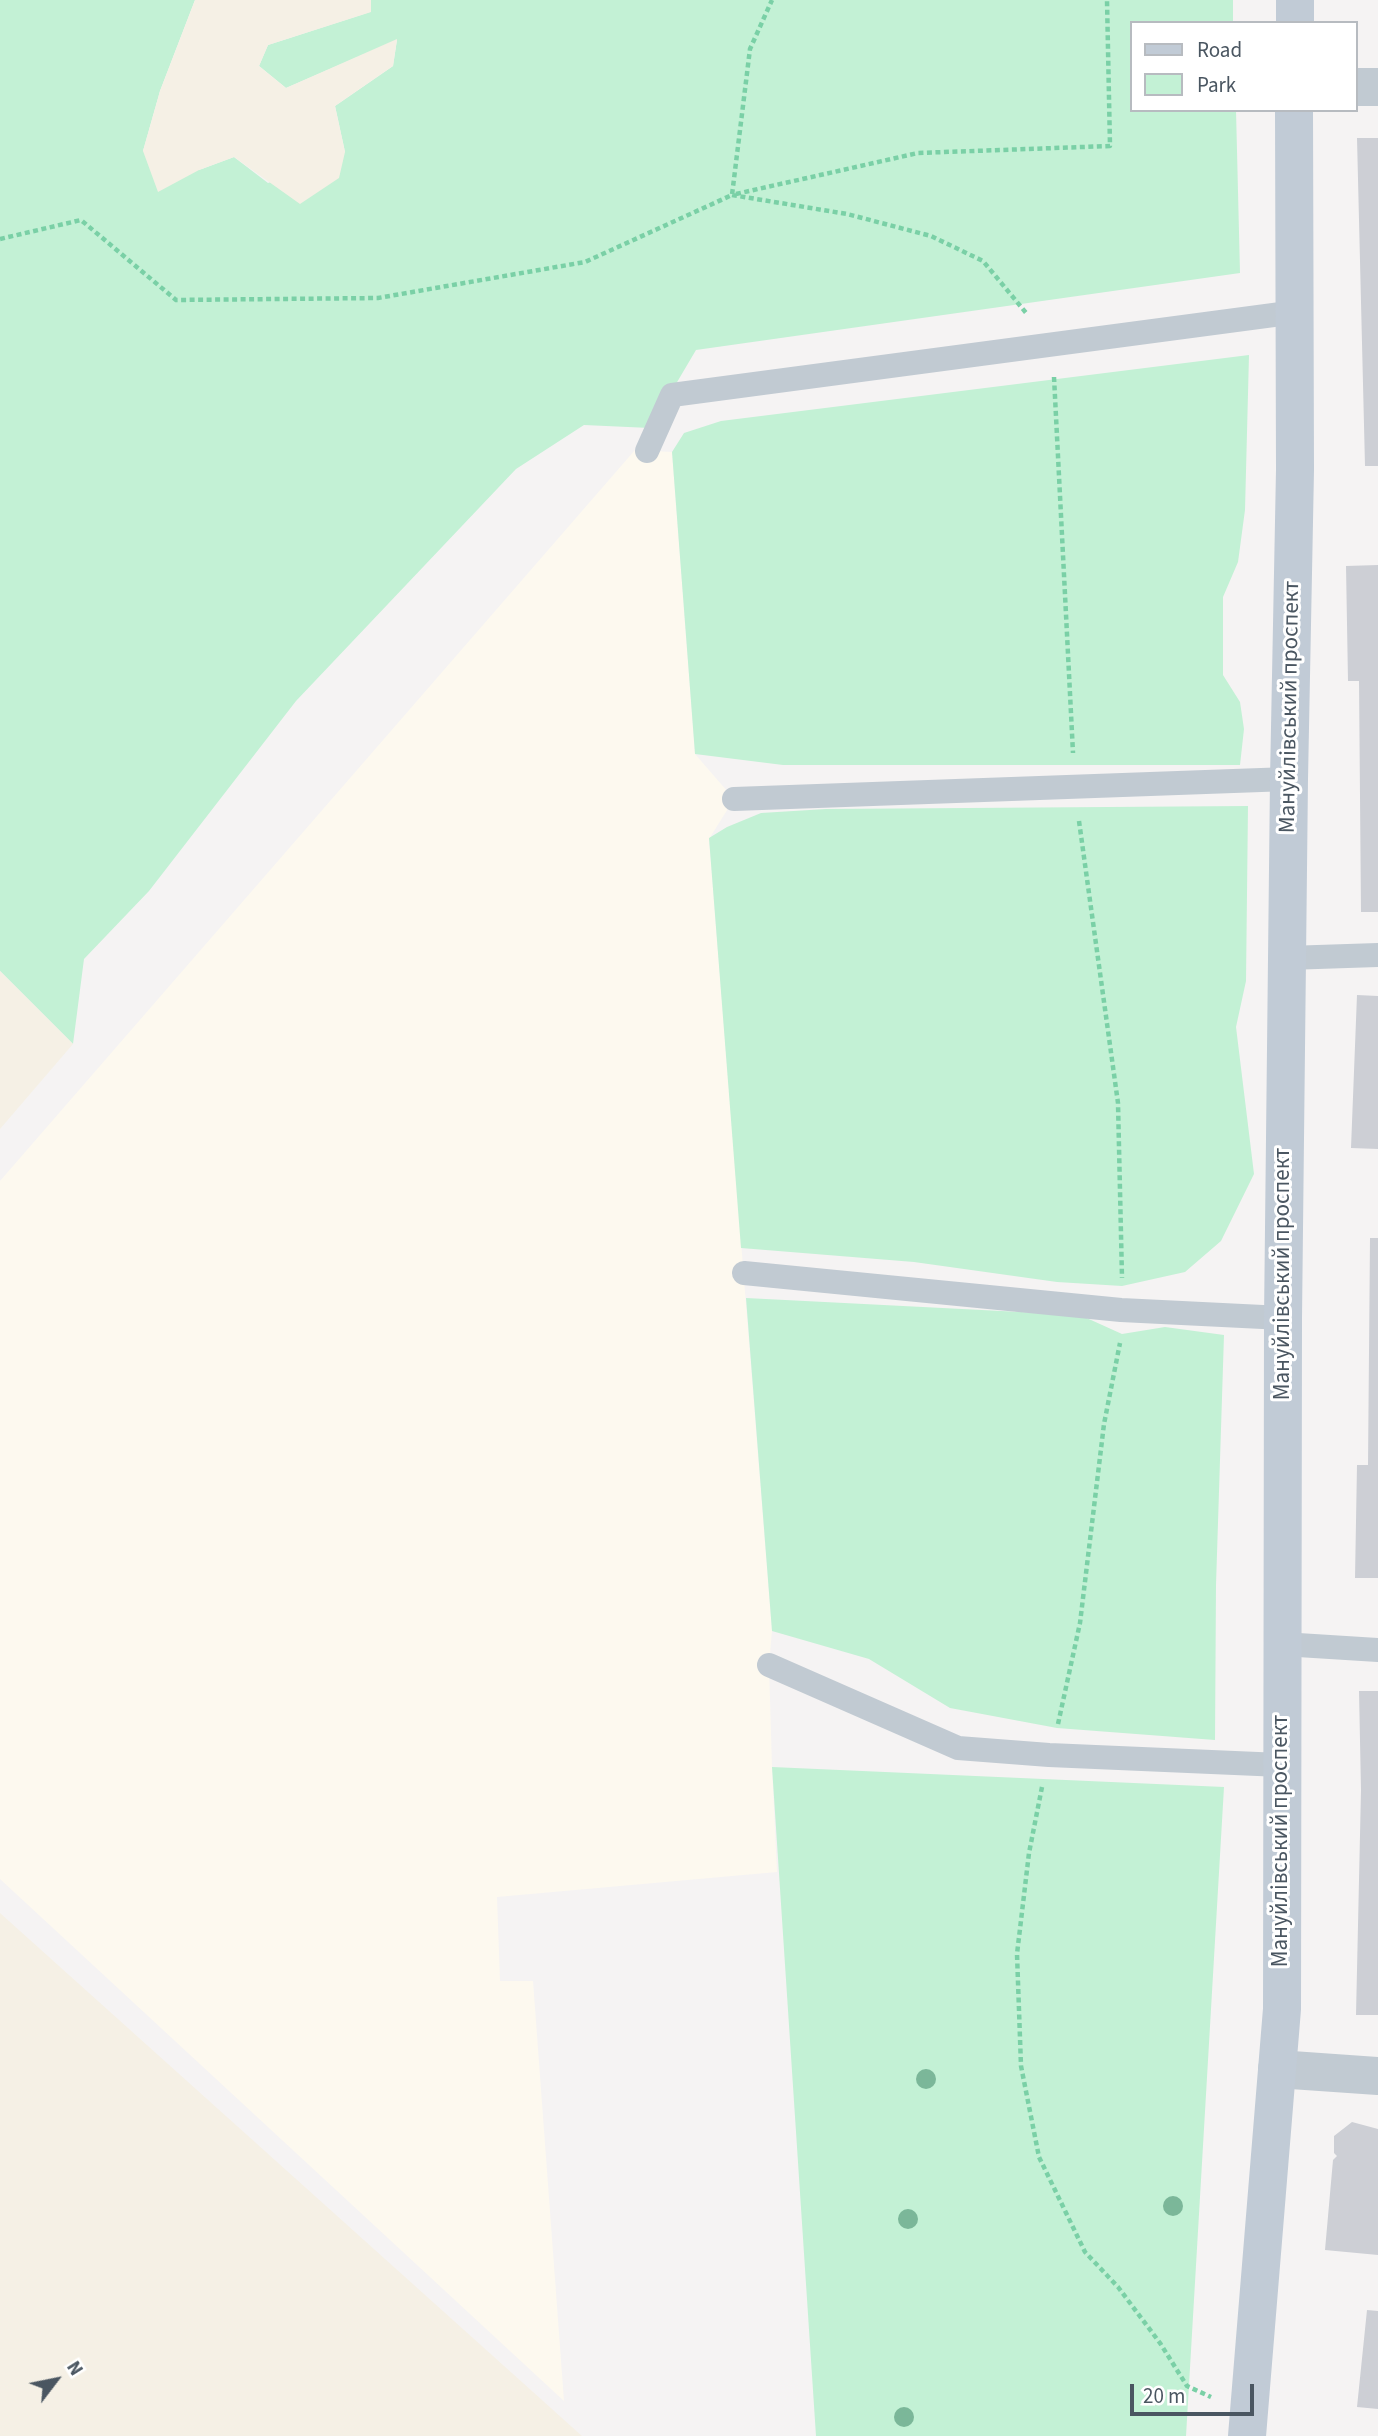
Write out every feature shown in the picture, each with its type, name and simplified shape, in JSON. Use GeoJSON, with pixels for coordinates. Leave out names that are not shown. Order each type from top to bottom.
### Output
{"type":"FeatureCollection","features":[{"type":"Feature","properties":{"kind":"main road"},"geometry":{"type":"LineString","coordinates":[[1295,0],[1295,21]]}},
{"type":"Feature","properties":{"kind":"main road","name":"Мануйлівський проспект"},"geometry":{"type":"LineString","coordinates":[[1248,2425],[1282,2009],[1283,1318],[1289,779],[1296,470],[1294,112]]}},
{"type":"Feature","properties":{"kind":"street"},"geometry":{"type":"LineString","coordinates":[[1357,88],[1378,87]]}},
{"type":"Feature","properties":{"kind":"street"},"geometry":{"type":"LineString","coordinates":[[1277,2069],[1378,2076]]}},
{"type":"Feature","properties":{"kind":"lane"},"geometry":{"type":"LineString","coordinates":[[647,451],[672,395],[1296,312]]}},
{"type":"Feature","properties":{"kind":"lane"},"geometry":{"type":"LineString","coordinates":[[734,799],[1289,779]]}},
{"type":"Feature","properties":{"kind":"lane"},"geometry":{"type":"LineString","coordinates":[[1287,958],[1378,955]]}},
{"type":"Feature","properties":{"kind":"lane"},"geometry":{"type":"LineString","coordinates":[[744,1273],[1121,1310],[1283,1318]]}},
{"type":"Feature","properties":{"kind":"lane"},"geometry":{"type":"LineString","coordinates":[[1282,1644],[1378,1650]]}},
{"type":"Feature","properties":{"kind":"lane"},"geometry":{"type":"LineString","coordinates":[[769,1665],[958,1748],[1049,1755],[1281,1765]]}},
{"type":"Feature","properties":{"kind":"path"},"geometry":{"type":"LineString","coordinates":[[732,195],[750,49],[772,0]]}},
{"type":"Feature","properties":{"kind":"path"},"geometry":{"type":"LineString","coordinates":[[0,239],[81,220],[176,300],[378,298],[585,261],[732,195],[918,153],[1110,146],[1107,0]]}},
{"type":"Feature","properties":{"kind":"path"},"geometry":{"type":"LineString","coordinates":[[732,195],[847,214],[942,241],[983,261],[1052,345],[1075,787],[1118,1103],[1122,1334],[1104,1424],[1080,1623],[1029,1853],[1017,1954],[1021,2066],[1039,2157],[1085,2252],[1118,2287],[1160,2343],[1187,2386],[1248,2425]]}},
{"type":"Feature","properties":{"kind":"shaded area"},"geometry":{"type":"Polygon","coordinates":[[[635,450],[672,452],[695,754],[734,799],[709,839],[772,1631],[769,1665],[777,1872],[497,1897],[500,1981],[533,1981],[564,2401],[0,1879],[0,1181],[635,450]]]}},
{"type":"Feature","properties":{"kind":"green space"},"geometry":{"type":"Polygon","coordinates":[[[0,0],[195,0],[160,91],[143,151],[199,170],[234,157],[268,183],[345,152],[335,106],[393,66],[397,40],[286,88],[259,66],[268,45],[370,12],[371,0],[1233,0],[1233,21],[1130,21],[1130,112],[1236,112],[1240,273],[696,350],[650,428],[584,425],[516,469],[296,701],[149,891],[84,959],[73,1044],[0,971],[0,0]]]}},
{"type":"Feature","properties":{"kind":"green space"},"geometry":{"type":"Polygon","coordinates":[[[1249,355],[1245,510],[1238,562],[1223,597],[1223,675],[1240,702],[1244,729],[1240,765],[783,765],[695,754],[672,452],[684,433],[721,421],[1249,355]]]}},
{"type":"Feature","properties":{"kind":"green space"},"geometry":{"type":"Polygon","coordinates":[[[1248,806],[1246,981],[1236,1027],[1254,1174],[1221,1241],[1185,1272],[1122,1286],[1057,1282],[914,1262],[741,1248],[709,838],[727,827],[761,813],[826,809],[1248,806]]]}},
{"type":"Feature","properties":{"kind":"green space"},"geometry":{"type":"Polygon","coordinates":[[[746,1298],[1080,1315],[1122,1334],[1165,1327],[1224,1335],[1216,1585],[1215,1740],[1057,1728],[950,1708],[869,1659],[772,1631],[746,1298]]]}},
{"type":"Feature","properties":{"kind":"green space"},"geometry":{"type":"Polygon","coordinates":[[[772,1767],[1224,1787],[1186,2436],[816,2436],[772,1767]]]}},
{"type":"Feature","properties":{"kind":"sand"},"geometry":{"type":"Polygon","coordinates":[[[195,0],[371,0],[371,12],[268,45],[259,66],[286,88],[397,39],[393,66],[335,106],[345,152],[339,178],[300,204],[234,157],[199,170],[158,192],[143,151],[160,91],[195,0]]]}},
{"type":"Feature","properties":{"kind":"sand"},"geometry":{"type":"Polygon","coordinates":[[[0,971],[73,1044],[0,1129],[0,971]]]}},
{"type":"Feature","properties":{"kind":"sand"},"geometry":{"type":"Polygon","coordinates":[[[0,1913],[582,2436],[0,2436],[0,1913]]]}},
{"type":"Feature","properties":{"kind":"building"},"geometry":{"type":"Polygon","coordinates":[[[1357,138],[1378,138],[1378,466],[1365,466],[1357,138]]]}},
{"type":"Feature","properties":{"kind":"building"},"geometry":{"type":"Polygon","coordinates":[[[1378,565],[1378,912],[1361,912],[1359,681],[1348,681],[1346,566],[1378,565]]]}},
{"type":"Feature","properties":{"kind":"building"},"geometry":{"type":"Polygon","coordinates":[[[1357,995],[1378,996],[1378,1149],[1351,1148],[1357,995]]]}},
{"type":"Feature","properties":{"kind":"building"},"geometry":{"type":"Polygon","coordinates":[[[1370,1238],[1378,1238],[1378,1578],[1355,1578],[1357,1465],[1368,1465],[1370,1238]]]}},
{"type":"Feature","properties":{"kind":"building"},"geometry":{"type":"Polygon","coordinates":[[[1359,1691],[1378,1691],[1378,2015],[1356,2015],[1361,1790],[1359,1691]]]}},
{"type":"Feature","properties":{"kind":"building"},"geometry":{"type":"Polygon","coordinates":[[[1352,2122],[1378,2129],[1378,2255],[1325,2250],[1333,2160],[1337,2156],[1334,2153],[1334,2136],[1352,2122]]]}},
{"type":"Feature","properties":{"kind":"building"},"geometry":{"type":"Polygon","coordinates":[[[1367,2310],[1378,2311],[1378,2409],[1357,2407],[1367,2310]]]}}]}
